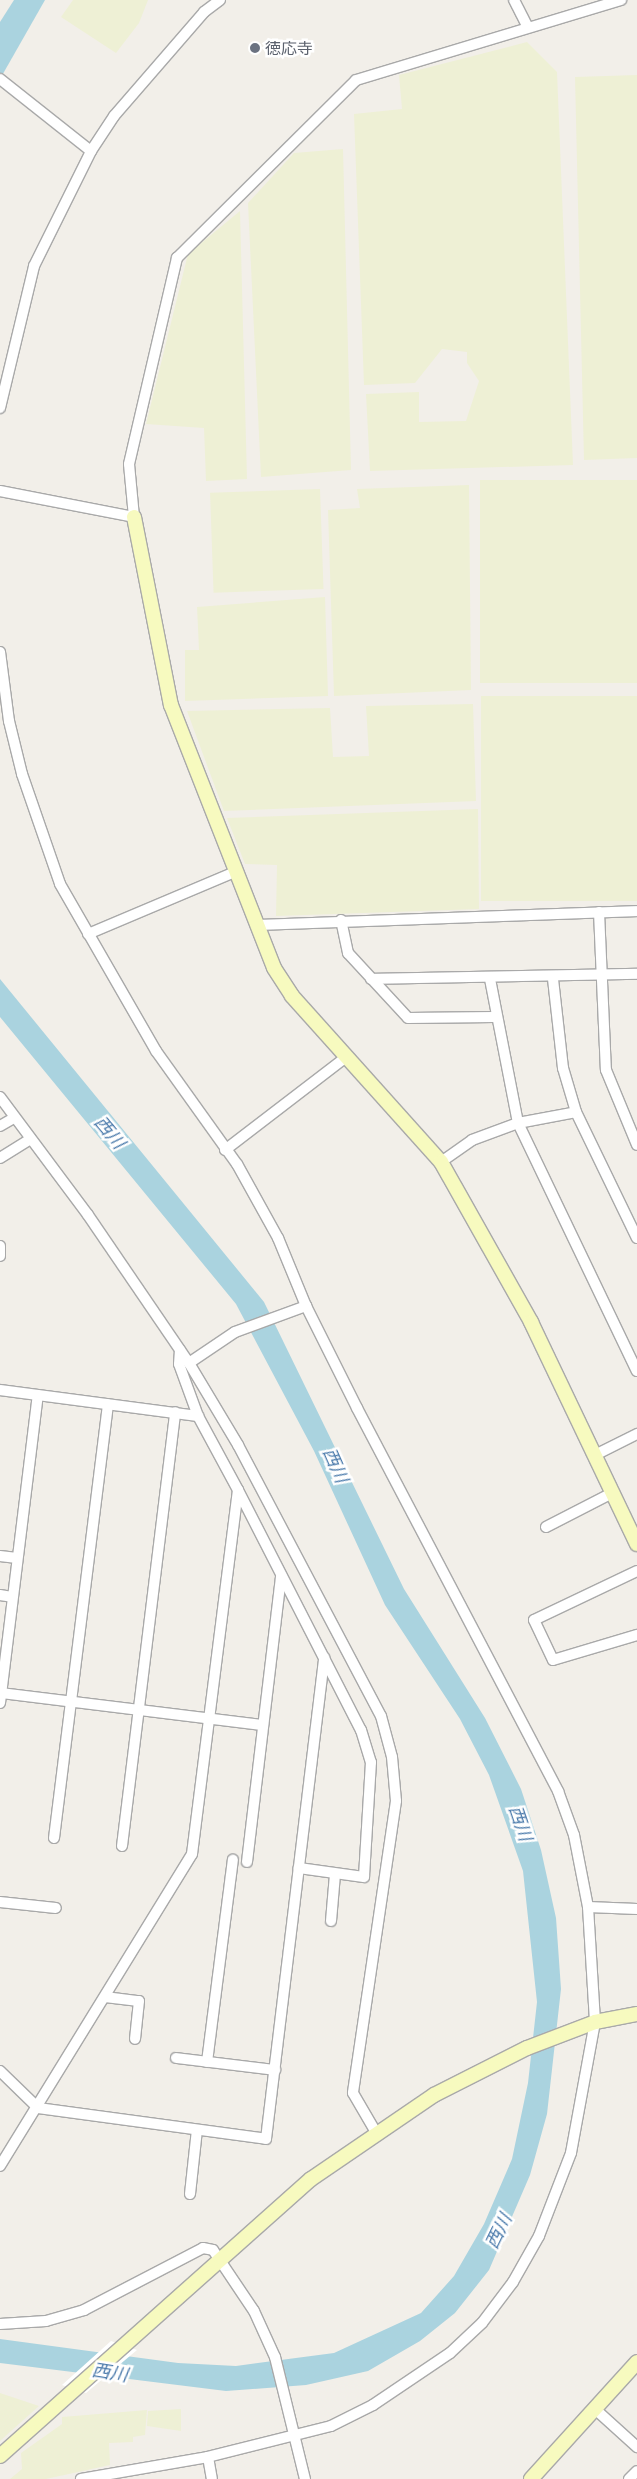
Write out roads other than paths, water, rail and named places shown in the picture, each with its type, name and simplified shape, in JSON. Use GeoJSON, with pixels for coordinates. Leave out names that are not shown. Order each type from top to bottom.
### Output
{"type":"FeatureCollection","features":[{"type":"Feature","properties":{"kind":"street"},"geometry":{"type":"LineString","coordinates":[[0,408],[34,266],[91,151],[114,116],[204,12],[220,0]]}},
{"type":"Feature","properties":{"kind":"street"},"geometry":{"type":"LineString","coordinates":[[514,0],[528,27]]}},
{"type":"Feature","properties":{"kind":"street"},"geometry":{"type":"LineString","coordinates":[[621,0],[356,80],[177,258],[129,464],[134,516],[171,705],[256,925],[292,996],[440,1162],[531,1322],[597,1454],[637,1544]]}},
{"type":"Feature","properties":{"kind":"street"},"geometry":{"type":"LineString","coordinates":[[0,79],[91,151]]}},
{"type":"Feature","properties":{"kind":"street"},"geometry":{"type":"LineString","coordinates":[[0,491],[134,516]]}},
{"type":"Feature","properties":{"kind":"street"},"geometry":{"type":"LineString","coordinates":[[0,652],[8,721],[22,774],[60,884],[156,1050],[225,1150],[278,1238],[306,1306],[537,1747],[574,1835],[588,1907],[594,2022],[570,2153],[539,2236],[514,2282],[482,2323],[410,2382],[331,2426],[297,2437],[208,2457],[81,2479]]}},
{"type":"Feature","properties":{"kind":"street"},"geometry":{"type":"LineString","coordinates":[[88,934],[235,872]]}},
{"type":"Feature","properties":{"kind":"street"},"geometry":{"type":"LineString","coordinates":[[256,925],[341,920],[637,911]]}},
{"type":"Feature","properties":{"kind":"street"},"geometry":{"type":"LineString","coordinates":[[600,912],[606,1070],[637,1145]]}},
{"type":"Feature","properties":{"kind":"street"},"geometry":{"type":"LineString","coordinates":[[341,920],[348,953],[408,1018],[494,1018]]}},
{"type":"Feature","properties":{"kind":"street"},"geometry":{"type":"LineString","coordinates":[[371,979],[553,979],[637,974]]}},
{"type":"Feature","properties":{"kind":"street"},"geometry":{"type":"LineString","coordinates":[[490,979],[494,1018],[518,1123],[635,1359],[637,1371]]}},
{"type":"Feature","properties":{"kind":"street"},"geometry":{"type":"LineString","coordinates":[[553,979],[563,1068],[576,1112],[637,1238]]}},
{"type":"Feature","properties":{"kind":"street"},"geometry":{"type":"LineString","coordinates":[[225,1150],[346,1057]]}},
{"type":"Feature","properties":{"kind":"street"},"geometry":{"type":"LineString","coordinates":[[0,1097],[88,1214],[189,1363],[238,1444],[376,1707],[392,1757],[396,1801],[353,2093],[377,2134]]}},
{"type":"Feature","properties":{"kind":"street"},"geometry":{"type":"LineString","coordinates":[[440,1162],[472,1140],[518,1123],[576,1112]]}},
{"type":"Feature","properties":{"kind":"street"},"geometry":{"type":"LineString","coordinates":[[0,1126],[14,1118]]}},
{"type":"Feature","properties":{"kind":"street"},"geometry":{"type":"LineString","coordinates":[[0,1158],[30,1139]]}},
{"type":"Feature","properties":{"kind":"street"},"geometry":{"type":"LineString","coordinates":[[0,1246],[0,1256]]}},
{"type":"Feature","properties":{"kind":"street"},"geometry":{"type":"LineString","coordinates":[[189,1363],[235,1332],[284,1317],[306,1306]]}},
{"type":"Feature","properties":{"kind":"street"},"geometry":{"type":"LineString","coordinates":[[180,1350],[178,1364],[198,1416],[361,1730],[371,1762],[364,1877],[299,1868]]}},
{"type":"Feature","properties":{"kind":"street"},"geometry":{"type":"LineString","coordinates":[[0,1390],[198,1416]]}},
{"type":"Feature","properties":{"kind":"street"},"geometry":{"type":"LineString","coordinates":[[38,1395],[2,1663],[1,1698],[71,1701],[263,1725]]}},
{"type":"Feature","properties":{"kind":"street"},"geometry":{"type":"LineString","coordinates":[[54,1838],[108,1404]]}},
{"type":"Feature","properties":{"kind":"street"},"geometry":{"type":"LineString","coordinates":[[122,1846],[175,1412]]}},
{"type":"Feature","properties":{"kind":"street"},"geometry":{"type":"LineString","coordinates":[[597,1454],[637,1434]]}},
{"type":"Feature","properties":{"kind":"street"},"geometry":{"type":"LineString","coordinates":[[0,2166],[38,2108],[192,1854],[238,1490]]}},
{"type":"Feature","properties":{"kind":"street"},"geometry":{"type":"LineString","coordinates":[[546,1527],[614,1492]]}},
{"type":"Feature","properties":{"kind":"street"},"geometry":{"type":"LineString","coordinates":[[0,1556],[17,1558]]}},
{"type":"Feature","properties":{"kind":"street"},"geometry":{"type":"LineString","coordinates":[[637,1572],[534,1620],[553,1660],[637,1635]]}},
{"type":"Feature","properties":{"kind":"street"},"geometry":{"type":"LineString","coordinates":[[247,1862],[281,1576]]}},
{"type":"Feature","properties":{"kind":"street"},"geometry":{"type":"LineString","coordinates":[[0,1595],[12,1597]]}},
{"type":"Feature","properties":{"kind":"street"},"geometry":{"type":"LineString","coordinates":[[0,2071],[38,2108],[266,2139],[324,1657]]}},
{"type":"Feature","properties":{"kind":"street"},"geometry":{"type":"LineString","coordinates":[[207,2062],[234,1860]]}},
{"type":"Feature","properties":{"kind":"street"},"geometry":{"type":"LineString","coordinates":[[331,1922],[335,1874]]}},
{"type":"Feature","properties":{"kind":"street"},"geometry":{"type":"LineString","coordinates":[[0,1902],[56,1908]]}},
{"type":"Feature","properties":{"kind":"street"},"geometry":{"type":"LineString","coordinates":[[588,1907],[637,1910]]}},
{"type":"Feature","properties":{"kind":"street"},"geometry":{"type":"LineString","coordinates":[[105,1996],[139,2001],[135,2039]]}},
{"type":"Feature","properties":{"kind":"street"},"geometry":{"type":"LineString","coordinates":[[0,2456],[123,2345],[220,2262],[311,2178],[434,2095],[527,2048],[594,2022],[637,2014]]}},
{"type":"Feature","properties":{"kind":"street"},"geometry":{"type":"LineString","coordinates":[[176,2058],[275,2070]]}},
{"type":"Feature","properties":{"kind":"street"},"geometry":{"type":"LineString","coordinates":[[190,2194],[197,2130]]}},
{"type":"Feature","properties":{"kind":"street"},"geometry":{"type":"LineString","coordinates":[[0,2324],[46,2321],[84,2310],[204,2248],[213,2250],[254,2311],[275,2357],[297,2437],[305,2479]]}},
{"type":"Feature","properties":{"kind":"street"},"geometry":{"type":"LineString","coordinates":[[531,2479],[637,2362]]}},
{"type":"Feature","properties":{"kind":"street"},"geometry":{"type":"LineString","coordinates":[[595,2409],[637,2448]]}},
{"type":"Feature","properties":{"kind":"street"},"geometry":{"type":"LineString","coordinates":[[208,2457],[212,2479]]}},
{"type":"Feature","properties":{"kind":"street"},"geometry":{"type":"LineString","coordinates":[[629,2479],[637,2471]]}},
{"type":"Feature","properties":{"kind":"water"},"geometry":{"type":"Polygon","coordinates":[[[14,0],[45,0],[0,79],[0,22],[14,0]]]}},
{"type":"Feature","properties":{"kind":"water","name":"西川"},"geometry":{"type":"Polygon","coordinates":[[[0,979],[264,1302],[404,1589],[485,1718],[521,1789],[541,1850],[556,1918],[561,1989],[547,2114],[530,2175],[489,2270],[455,2313],[420,2341],[368,2371],[306,2385],[226,2391],[0,2363],[0,2339],[178,2363],[236,2366],[334,2353],[421,2313],[454,2276],[484,2224],[512,2159],[528,2083],[537,2002],[523,1871],[489,1775],[460,1719],[385,1605],[314,1451],[236,1304],[0,1017],[0,979]]]}},
{"type":"Feature","properties":{"kind":"place","name":"徳応寺"},"geometry":{"type":"Point","coordinates":[255,48]}}]}
